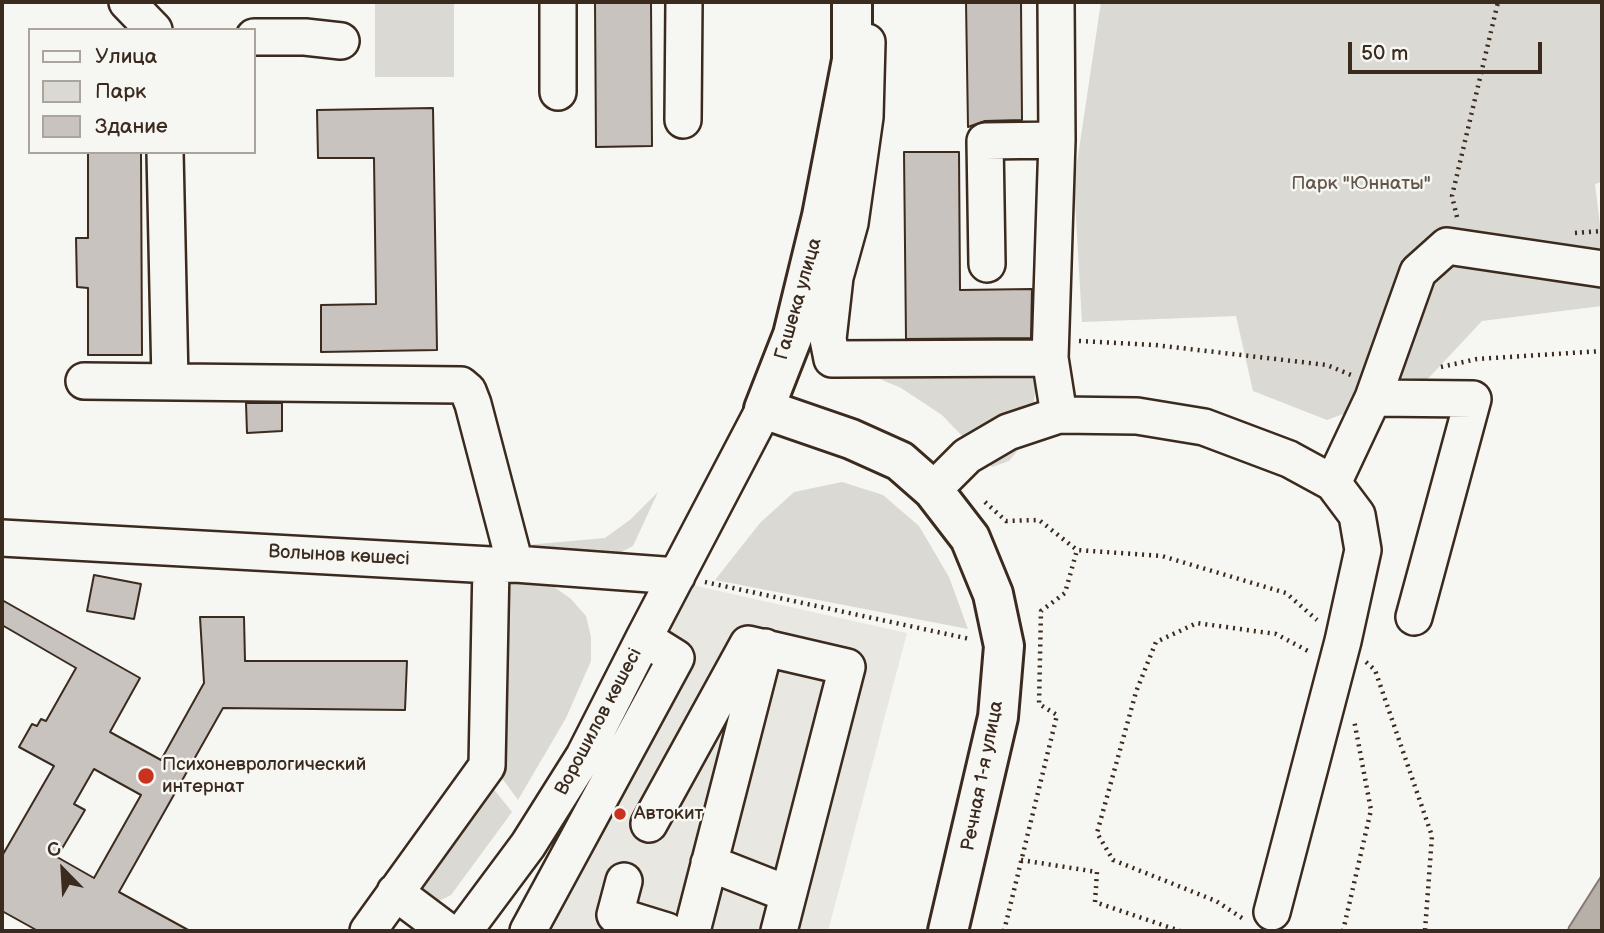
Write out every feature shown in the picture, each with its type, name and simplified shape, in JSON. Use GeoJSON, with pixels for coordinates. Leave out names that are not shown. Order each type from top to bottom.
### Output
{"type":"FeatureCollection","features":[{"type":"Feature","properties":{"kind":"main road","name":"Гашека улица"},"geometry":{"type":"LineString","coordinates":[[764,409],[793,334],[822,216],[852,60],[852,2]]}},
{"type":"Feature","properties":{"kind":"main road","name":"Речная 1-я улица"},"geometry":{"type":"LineString","coordinates":[[764,409],[851,439],[942,480],[993,594],[1004,646],[998,717],[948,931]]}},
{"type":"Feature","properties":{"kind":"street"},"geometry":{"type":"LineString","coordinates":[[127,2],[152,28]]}},
{"type":"Feature","properties":{"kind":"street"},"geometry":{"type":"LineString","coordinates":[[558,2],[558,92]]}},
{"type":"Feature","properties":{"kind":"street"},"geometry":{"type":"LineString","coordinates":[[683,120],[684,2]]}},
{"type":"Feature","properties":{"kind":"street"},"geometry":{"type":"LineString","coordinates":[[867,2],[865,117],[850,223],[835,276],[828,339],[832,359],[1050,349]]}},
{"type":"Feature","properties":{"kind":"street"},"geometry":{"type":"LineString","coordinates":[[1056,2],[1057,140],[1050,349],[1059,415]]}},
{"type":"Feature","properties":{"kind":"street"},"geometry":{"type":"LineString","coordinates":[[256,37],[305,37],[341,41]]}},
{"type":"Feature","properties":{"kind":"street"},"geometry":{"type":"LineString","coordinates":[[987,264],[985,141],[1057,140]]}},
{"type":"Feature","properties":{"kind":"street"},"geometry":{"type":"LineString","coordinates":[[165,154],[170,381]]}},
{"type":"Feature","properties":{"kind":"street"},"geometry":{"type":"LineString","coordinates":[[1333,483],[1376,388],[1418,272],[1447,246],[1602,270]]}},
{"type":"Feature","properties":{"kind":"street"},"geometry":{"type":"LineString","coordinates":[[84,381],[461,385],[468,391],[503,564],[487,766],[368,931]]}},
{"type":"Feature","properties":{"kind":"street"},"geometry":{"type":"LineString","coordinates":[[1376,388],[1473,399],[1414,617]]}},
{"type":"Feature","properties":{"kind":"street","name":"Гашека улица"},"geometry":{"type":"LineString","coordinates":[[677,576],[764,409]]}},
{"type":"Feature","properties":{"kind":"street"},"geometry":{"type":"LineString","coordinates":[[942,480],[967,456],[1008,432],[1059,415],[1137,416],[1204,427],[1289,459],[1333,483],[1357,515],[1363,550],[1339,657],[1260,917]]}},
{"type":"Feature","properties":{"kind":"street","name":"Волынов көшесі"},"geometry":{"type":"LineString","coordinates":[[2,538],[503,564],[677,576]]}},
{"type":"Feature","properties":{"kind":"street","name":"Ворошилов көшесі"},"geometry":{"type":"LineString","coordinates":[[464,931],[528,845],[584,756],[677,576]]}},
{"type":"Feature","properties":{"kind":"street"},"geometry":{"type":"LineString","coordinates":[[528,931],[676,658],[644,638]]}},
{"type":"Feature","properties":{"kind":"street"},"geometry":{"type":"LineString","coordinates":[[649,824],[748,644],[847,667],[779,931]]}},
{"type":"Feature","properties":{"kind":"street"},"geometry":{"type":"LineString","coordinates":[[692,931],[765,648]]}},
{"type":"Feature","properties":{"kind":"street"},"geometry":{"type":"LineString","coordinates":[[709,863],[788,894]]}},
{"type":"Feature","properties":{"kind":"street"},"geometry":{"type":"LineString","coordinates":[[624,881],[615,915],[667,931]]}},
{"type":"Feature","properties":{"kind":"street"},"geometry":{"type":"LineString","coordinates":[[395,892],[447,931]]}},
{"type":"Feature","properties":{"kind":"path"},"geometry":{"type":"LineString","coordinates":[[1458,222],[1452,196],[1498,2]]}},
{"type":"Feature","properties":{"kind":"path"},"geometry":{"type":"LineString","coordinates":[[1564,234],[1602,231]]}},
{"type":"Feature","properties":{"kind":"path"},"geometry":{"type":"LineString","coordinates":[[1050,349],[1155,345],[1327,365],[1376,388]]}},
{"type":"Feature","properties":{"kind":"path"},"geometry":{"type":"LineString","coordinates":[[1428,369],[1477,359],[1602,351]]}},
{"type":"Feature","properties":{"kind":"path"},"geometry":{"type":"LineString","coordinates":[[942,480],[1006,521],[1039,520],[1077,550],[1162,556],[1286,593],[1339,657],[1348,686],[1371,810],[1343,931]]}},
{"type":"Feature","properties":{"kind":"path"},"geometry":{"type":"LineString","coordinates":[[1004,931],[1057,715],[1039,704],[1041,611],[1065,593],[1077,550]]}},
{"type":"Feature","properties":{"kind":"path"},"geometry":{"type":"LineString","coordinates":[[677,576],[1004,646]]}},
{"type":"Feature","properties":{"kind":"path"},"geometry":{"type":"LineString","coordinates":[[1260,917],[1113,860],[1097,833],[1136,692],[1156,642],[1197,623],[1276,634],[1318,657],[1339,657],[1375,670],[1432,836],[1425,931]]}},
{"type":"Feature","properties":{"kind":"path"},"geometry":{"type":"LineString","coordinates":[[1021,860],[1097,872],[1095,902],[1180,931]]}},
{"type":"Feature","properties":{"kind":"shaded area"},"geometry":{"type":"Polygon","coordinates":[[[692,585],[907,633],[828,931],[510,931],[692,585]]]}},
{"type":"Feature","properties":{"kind":"shaded area"},"geometry":{"type":"Polygon","coordinates":[[[1602,875],[1602,931],[1568,931],[1569,927],[1602,875]]]}},
{"type":"Feature","properties":{"kind":"green space"},"geometry":{"type":"Polygon","coordinates":[[[375,2],[454,2],[454,77],[375,77],[375,2]]]}},
{"type":"Feature","properties":{"kind":"green space","name":"Парк \"Юннаты\""},"geometry":{"type":"Polygon","coordinates":[[[1101,2],[1602,2],[1602,182],[1595,184],[1602,242],[1602,306],[1482,321],[1423,384],[1327,420],[1253,391],[1236,316],[1082,322],[1074,183],[1101,2]]]}},
{"type":"Feature","properties":{"kind":"green space"},"geometry":{"type":"Polygon","coordinates":[[[847,365],[1038,369],[1034,401],[1023,444],[1009,461],[992,467],[942,415],[901,388],[847,365]]]}},
{"type":"Feature","properties":{"kind":"green space"},"geometry":{"type":"Polygon","coordinates":[[[842,482],[883,495],[919,526],[949,577],[968,629],[715,580],[760,523],[794,492],[842,482]]]}},
{"type":"Feature","properties":{"kind":"green space"},"geometry":{"type":"Polygon","coordinates":[[[658,492],[633,546],[619,553],[526,545],[605,538],[631,519],[658,492]]]}},
{"type":"Feature","properties":{"kind":"green space"},"geometry":{"type":"Polygon","coordinates":[[[502,575],[550,584],[571,599],[586,616],[591,637],[591,661],[566,718],[518,800],[496,770],[502,575]]]}},
{"type":"Feature","properties":{"kind":"green space"},"geometry":{"type":"Polygon","coordinates":[[[488,782],[512,812],[451,895],[437,902],[409,890],[488,782]]]}},
{"type":"Feature","properties":{"kind":"building"},"geometry":{"type":"Polygon","coordinates":[[[595,2],[651,2],[652,146],[596,147],[595,2]]]}},
{"type":"Feature","properties":{"kind":"building"},"geometry":{"type":"Polygon","coordinates":[[[966,2],[1021,2],[1022,120],[985,121],[968,127],[966,2]]]}},
{"type":"Feature","properties":{"kind":"building"},"geometry":{"type":"Polygon","coordinates":[[[433,108],[437,350],[321,352],[321,305],[376,304],[374,158],[318,158],[317,110],[433,108]]]}},
{"type":"Feature","properties":{"kind":"building"},"geometry":{"type":"Polygon","coordinates":[[[904,152],[959,152],[960,290],[1032,289],[1031,338],[906,339],[904,152]]]}},
{"type":"Feature","properties":{"kind":"building"},"geometry":{"type":"Polygon","coordinates":[[[88,154],[141,154],[142,355],[88,355],[88,288],[77,287],[76,238],[88,238],[88,154]]]}},
{"type":"Feature","properties":{"kind":"building"},"geometry":{"type":"Polygon","coordinates":[[[246,403],[282,403],[282,431],[247,433],[246,403]]]}},
{"type":"Feature","properties":{"kind":"building"},"geometry":{"type":"Polygon","coordinates":[[[94,575],[141,584],[134,619],[87,611],[94,575]]]}},
{"type":"Feature","properties":{"kind":"building","name":"Психоневрологический интернат"},"geometry":{"type":"Polygon","coordinates":[[[2,600],[140,678],[110,732],[161,760],[204,683],[200,617],[244,617],[245,661],[407,661],[405,710],[223,708],[119,892],[190,931],[38,931],[2,911],[2,856],[54,766],[19,747],[32,724],[37,726],[41,719],[46,721],[76,668],[2,625],[2,600]],[[94,769],[74,804],[85,810],[57,857],[94,878],[141,795],[94,769]]]}},
{"type":"Feature","properties":{"kind":"place","name":"Психоневрологический интернат"},"geometry":{"type":"Point","coordinates":[146,776]}},
{"type":"Feature","properties":{"kind":"place","name":"Автокит"},"geometry":{"type":"Point","coordinates":[620,814]}}]}
